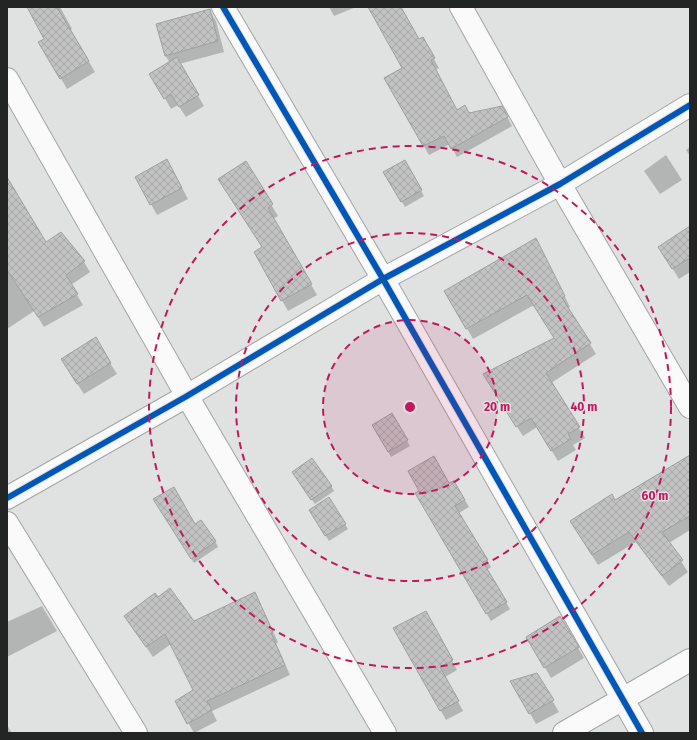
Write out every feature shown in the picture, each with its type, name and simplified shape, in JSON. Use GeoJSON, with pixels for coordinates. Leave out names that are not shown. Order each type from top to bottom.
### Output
{"type":"FeatureCollection","features":[{"type":"Feature","properties":{"kind":"street"},"geometry":{"type":"LineString","coordinates":[[223,7],[383,279],[642,733]]}},
{"type":"Feature","properties":{"kind":"street"},"geometry":{"type":"LineString","coordinates":[[461,7],[560,184],[690,407]]}},
{"type":"Feature","properties":{"kind":"street"},"geometry":{"type":"LineString","coordinates":[[7,79],[187,396],[385,733]]}},
{"type":"Feature","properties":{"kind":"street"},"geometry":{"type":"LineString","coordinates":[[7,498],[187,396],[383,279],[560,184],[690,105]]}},
{"type":"Feature","properties":{"kind":"street"},"geometry":{"type":"LineString","coordinates":[[7,522],[136,733]]}},
{"type":"Feature","properties":{"kind":"street"},"geometry":{"type":"LineString","coordinates":[[564,733],[690,660]]}},
{"type":"Feature","properties":{"kind":"building"},"geometry":{"type":"Polygon","coordinates":[[[27,7],[57,7],[89,61],[60,79],[38,42],[44,39],[27,7]]]}},
{"type":"Feature","properties":{"kind":"building"},"geometry":{"type":"Polygon","coordinates":[[[368,7],[401,7],[419,39],[423,37],[435,58],[431,60],[457,110],[465,105],[469,113],[502,106],[508,117],[451,149],[444,136],[423,146],[384,78],[402,68],[368,7]]]}},
{"type":"Feature","properties":{"kind":"building"},"geometry":{"type":"Polygon","coordinates":[[[210,9],[218,41],[165,56],[156,24],[210,9]]]}},
{"type":"Feature","properties":{"kind":"building"},"geometry":{"type":"Polygon","coordinates":[[[177,57],[199,95],[179,107],[171,94],[164,99],[149,74],[177,57]]]}},
{"type":"Feature","properties":{"kind":"building"},"geometry":{"type":"Polygon","coordinates":[[[167,159],[182,188],[150,205],[135,177],[167,159]]]}},
{"type":"Feature","properties":{"kind":"building"},"geometry":{"type":"Polygon","coordinates":[[[405,160],[422,190],[401,202],[383,172],[405,160]]]}},
{"type":"Feature","properties":{"kind":"building"},"geometry":{"type":"Polygon","coordinates":[[[246,161],[273,204],[268,208],[312,284],[281,301],[254,252],[262,247],[218,179],[246,161]]]}},
{"type":"Feature","properties":{"kind":"building"},"geometry":{"type":"Polygon","coordinates":[[[7,177],[46,242],[61,232],[85,261],[66,275],[78,294],[38,317],[7,270],[7,177]]]}},
{"type":"Feature","properties":{"kind":"building"},"geometry":{"type":"Polygon","coordinates":[[[690,226],[690,258],[672,269],[658,247],[690,226]]]}},
{"type":"Feature","properties":{"kind":"building"},"geometry":{"type":"Polygon","coordinates":[[[536,238],[565,296],[562,298],[591,343],[546,373],[580,427],[568,434],[571,439],[551,451],[531,418],[516,427],[483,374],[554,338],[527,295],[466,329],[444,291],[536,238]]]}},
{"type":"Feature","properties":{"kind":"building"},"geometry":{"type":"Polygon","coordinates":[[[96,337],[111,363],[77,384],[61,359],[96,337]]]}},
{"type":"Feature","properties":{"kind":"building"},"geometry":{"type":"Polygon","coordinates":[[[392,413],[408,440],[388,452],[372,425],[392,413]]]}},
{"type":"Feature","properties":{"kind":"building"},"geometry":{"type":"Polygon","coordinates":[[[690,455],[690,516],[662,532],[683,560],[662,576],[629,532],[592,555],[570,521],[612,494],[615,500],[690,455]]]}},
{"type":"Feature","properties":{"kind":"building"},"geometry":{"type":"Polygon","coordinates":[[[434,456],[449,483],[454,481],[465,500],[455,506],[488,560],[483,562],[507,602],[486,614],[415,493],[419,491],[408,471],[434,456]]]}},
{"type":"Feature","properties":{"kind":"building"},"geometry":{"type":"Polygon","coordinates":[[[312,458],[332,486],[311,500],[292,472],[312,458]]]}},
{"type":"Feature","properties":{"kind":"building"},"geometry":{"type":"Polygon","coordinates":[[[174,487],[195,524],[201,520],[216,541],[191,559],[153,499],[174,487]]]}},
{"type":"Feature","properties":{"kind":"building"},"geometry":{"type":"Polygon","coordinates":[[[329,497],[346,524],[325,536],[309,510],[329,497]]]}},
{"type":"Feature","properties":{"kind":"building"},"geometry":{"type":"Polygon","coordinates":[[[170,588],[194,621],[255,592],[273,632],[271,633],[285,665],[207,701],[212,710],[187,724],[175,701],[193,690],[165,634],[146,647],[124,616],[155,593],[158,597],[170,588]]]}},
{"type":"Feature","properties":{"kind":"building"},"geometry":{"type":"Polygon","coordinates":[[[426,611],[453,660],[440,667],[459,701],[440,711],[393,628],[426,611]]]}},
{"type":"Feature","properties":{"kind":"building"},"geometry":{"type":"Polygon","coordinates":[[[560,616],[579,647],[544,668],[526,637],[560,616]]]}},
{"type":"Feature","properties":{"kind":"building"},"geometry":{"type":"Polygon","coordinates":[[[537,673],[554,700],[529,714],[510,681],[537,673]]]}},
{"type":"Feature","properties":{"kind":"cycle path"},"geometry":{"type":"LineString","coordinates":[[223,7],[383,279],[642,733]]}},
{"type":"Feature","properties":{"kind":"cycle path"},"geometry":{"type":"LineString","coordinates":[[7,498],[187,396],[383,279],[560,184],[690,105]]}}]}
